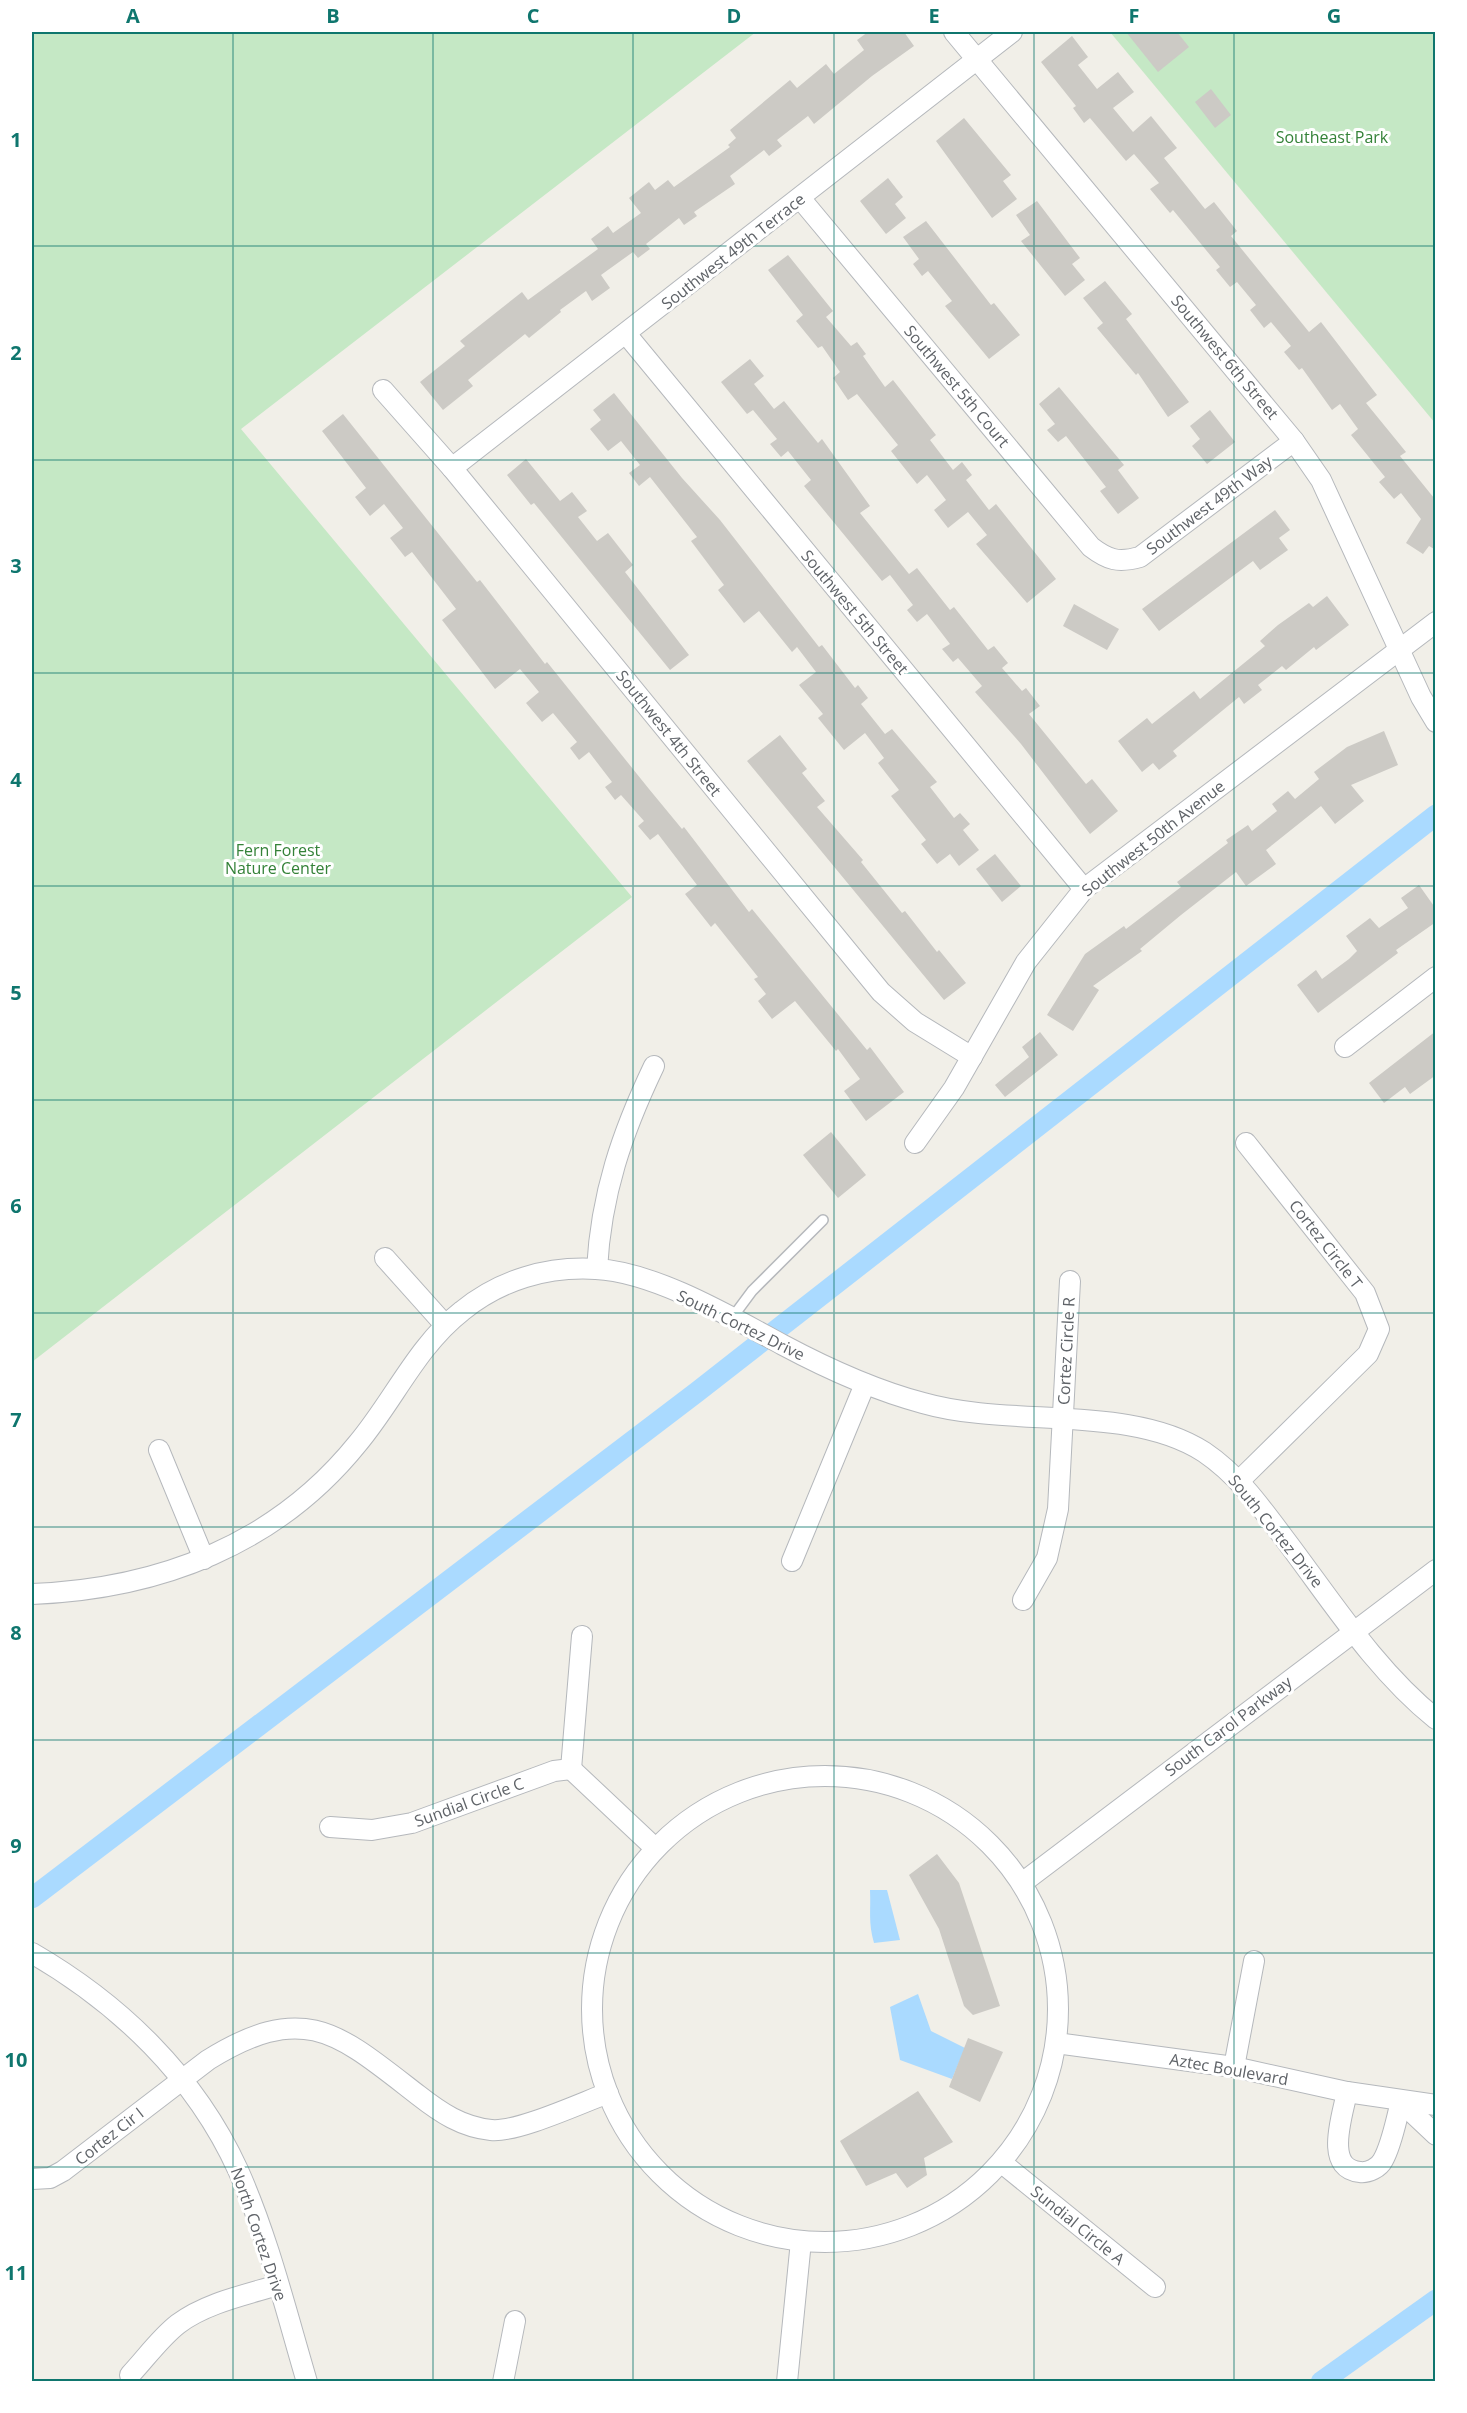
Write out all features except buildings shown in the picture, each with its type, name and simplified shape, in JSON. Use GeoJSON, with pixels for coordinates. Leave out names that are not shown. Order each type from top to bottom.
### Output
{"type":"FeatureCollection","features":[{"type":"Feature","properties":{"kind":"street","name":"Southwest 6th Street"},"geometry":{"type":"LineString","coordinates":[[954,32],[1294,441],[1322,480],[1400,650],[1436,722]]}},
{"type":"Feature","properties":{"kind":"street","name":"Southwest 49th Terrace"},"geometry":{"type":"LineString","coordinates":[[452,468],[1012,32]]}},
{"type":"Feature","properties":{"kind":"street","name":"Southwest 5th Court"},"geometry":{"type":"LineString","coordinates":[[800,198],[1091,547],[1106,558],[1121,562]]}},
{"type":"Feature","properties":{"kind":"street","name":"Southwest 5th Street"},"geometry":{"type":"LineString","coordinates":[[627,334],[1084,889]]}},
{"type":"Feature","properties":{"kind":"street","name":"Southwest 4th Street"},"geometry":{"type":"LineString","coordinates":[[383,390],[452,468],[881,992],[915,1022],[972,1057]]}},
{"type":"Feature","properties":{"kind":"street","name":"Southwest 49th Way"},"geometry":{"type":"LineString","coordinates":[[1121,562],[1140,557],[1294,441]]}},
{"type":"Feature","properties":{"kind":"street","name":"Southwest 50th Avenue"},"geometry":{"type":"LineString","coordinates":[[915,1143],[954,1088],[1026,962],[1084,889],[1436,622]]}},
{"type":"Feature","properties":{"kind":"street"},"geometry":{"type":"LineString","coordinates":[[1345,1047],[1436,977]]}},
{"type":"Feature","properties":{"kind":"street"},"geometry":{"type":"LineString","coordinates":[[597,1269],[598,1245],[613,1165],[627,1123],[654,1066]]}},
{"type":"Feature","properties":{"kind":"street","name":"Cortez Circle T"},"geometry":{"type":"LineString","coordinates":[[1239,1481],[1368,1354],[1379,1329],[1365,1293],[1246,1143]]}},
{"type":"Feature","properties":{"kind":"street"},"geometry":{"type":"LineString","coordinates":[[385,1258],[445,1325]]}},
{"type":"Feature","properties":{"kind":"street","name":"South Cortez Drive"},"geometry":{"type":"LineString","coordinates":[[32,1594],[79,1592],[138,1582],[236,1545],[269,1525],[317,1488],[358,1444],[426,1346],[445,1325],[481,1297],[514,1280],[547,1272],[597,1269],[657,1285],[739,1321],[865,1384],[958,1412],[1131,1426],[1167,1433],[1202,1451],[1239,1481],[1400,1687],[1436,1719]]}},
{"type":"Feature","properties":{"kind":"street","name":"Cortez Circle R"},"geometry":{"type":"LineString","coordinates":[[1023,1600],[1047,1558],[1056,1519],[1062,1468],[1062,1420],[1070,1281]]}},
{"type":"Feature","properties":{"kind":"street"},"geometry":{"type":"LineString","coordinates":[[792,1561],[865,1384]]}},
{"type":"Feature","properties":{"kind":"street"},"geometry":{"type":"LineString","coordinates":[[159,1450],[204,1559]]}},
{"type":"Feature","properties":{"kind":"street","name":"South Carol Parkway"},"geometry":{"type":"LineString","coordinates":[[1022,1883],[1436,1570]]}},
{"type":"Feature","properties":{"kind":"street"},"geometry":{"type":"LineString","coordinates":[[582,1636],[571,1769],[655,1848]]}},
{"type":"Feature","properties":{"kind":"street","name":"Sundial Circle C"},"geometry":{"type":"LineString","coordinates":[[330,1827],[372,1830],[412,1823],[554,1771],[571,1769]]}},
{"type":"Feature","properties":{"kind":"street"},"geometry":{"type":"LineString","coordinates":[[799,1776],[846,1776],[903,1789],[946,1809],[975,1830],[1000,1854],[1022,1883],[1041,1920],[1053,1960],[1059,2001],[1056,2043],[1046,2086],[1027,2127],[1002,2163],[953,2205],[926,2220],[896,2232],[865,2239],[833,2242],[801,2241],[769,2235],[739,2225],[684,2194],[639,2149],[621,2122],[608,2093],[598,2061],[593,2029],[592,1996],[596,1963],[604,1931],[617,1901],[634,1873],[655,1848],[700,1811],[742,1790],[799,1776]]}},
{"type":"Feature","properties":{"kind":"street","name":"North Cortez Drive"},"geometry":{"type":"LineString","coordinates":[[32,1953],[123,2015],[156,2049],[181,2080],[215,2130],[237,2168],[278,2285],[307,2382]]}},
{"type":"Feature","properties":{"kind":"street"},"geometry":{"type":"LineString","coordinates":[[1234,2067],[1254,1961]]}},
{"type":"Feature","properties":{"kind":"street","name":"Cortez Cir I"},"geometry":{"type":"LineString","coordinates":[[32,2180],[50,2178],[63,2171],[181,2080],[231,2045],[258,2033],[289,2028],[324,2033],[343,2040],[440,2112],[458,2122],[477,2128],[492,2130],[513,2127],[608,2093]]}},
{"type":"Feature","properties":{"kind":"street","name":"Aztec Boulevard"},"geometry":{"type":"LineString","coordinates":[[1056,2043],[1234,2067],[1347,2092],[1401,2102],[1436,2105]]}},
{"type":"Feature","properties":{"kind":"street"},"geometry":{"type":"LineString","coordinates":[[1347,2092],[1337,2149],[1341,2162],[1351,2170],[1361,2173],[1372,2170],[1383,2161],[1401,2102],[1436,2135]]}},
{"type":"Feature","properties":{"kind":"street","name":"Sundial Circle A"},"geometry":{"type":"LineString","coordinates":[[1002,2163],[1155,2287]]}},
{"type":"Feature","properties":{"kind":"street"},"geometry":{"type":"LineString","coordinates":[[788,2382],[801,2241]]}},
{"type":"Feature","properties":{"kind":"street"},"geometry":{"type":"LineString","coordinates":[[130,2375],[164,2337],[190,2317],[225,2302],[278,2285]]}},
{"type":"Feature","properties":{"kind":"street"},"geometry":{"type":"LineString","coordinates":[[503,2382],[515,2320]]}},
{"type":"Feature","properties":{"kind":"lane"},"geometry":{"type":"LineString","coordinates":[[739,1321],[752,1291],[823,1220]]}},
{"type":"Feature","properties":{"kind":"green space","name":"Fern Forest Nature Center"},"geometry":{"type":"Polygon","coordinates":[[[32,32],[756,32],[241,429],[632,897],[32,1362],[32,32]]]}},
{"type":"Feature","properties":{"kind":"green space","name":"Southeast Park"},"geometry":{"type":"Polygon","coordinates":[[[1110,32],[1435,32],[1435,423],[1110,32]]]}},
{"type":"Feature","properties":{"kind":"water"},"geometry":{"type":"Polygon","coordinates":[[[870,1890],[887,1890],[900,1940],[874,1943],[870,1923],[870,1890]]]}},
{"type":"Feature","properties":{"kind":"water"},"geometry":{"type":"Polygon","coordinates":[[[918,1994],[931,2031],[965,2048],[952,2079],[900,2060],[890,2007],[918,1994]]]}},
{"type":"Feature","properties":{"kind":"waterway"},"geometry":{"type":"LineString","coordinates":[[32,1898],[697,1392],[1436,815]]}},
{"type":"Feature","properties":{"kind":"waterway"},"geometry":{"type":"LineString","coordinates":[[1321,2382],[1436,2300]]}}]}
